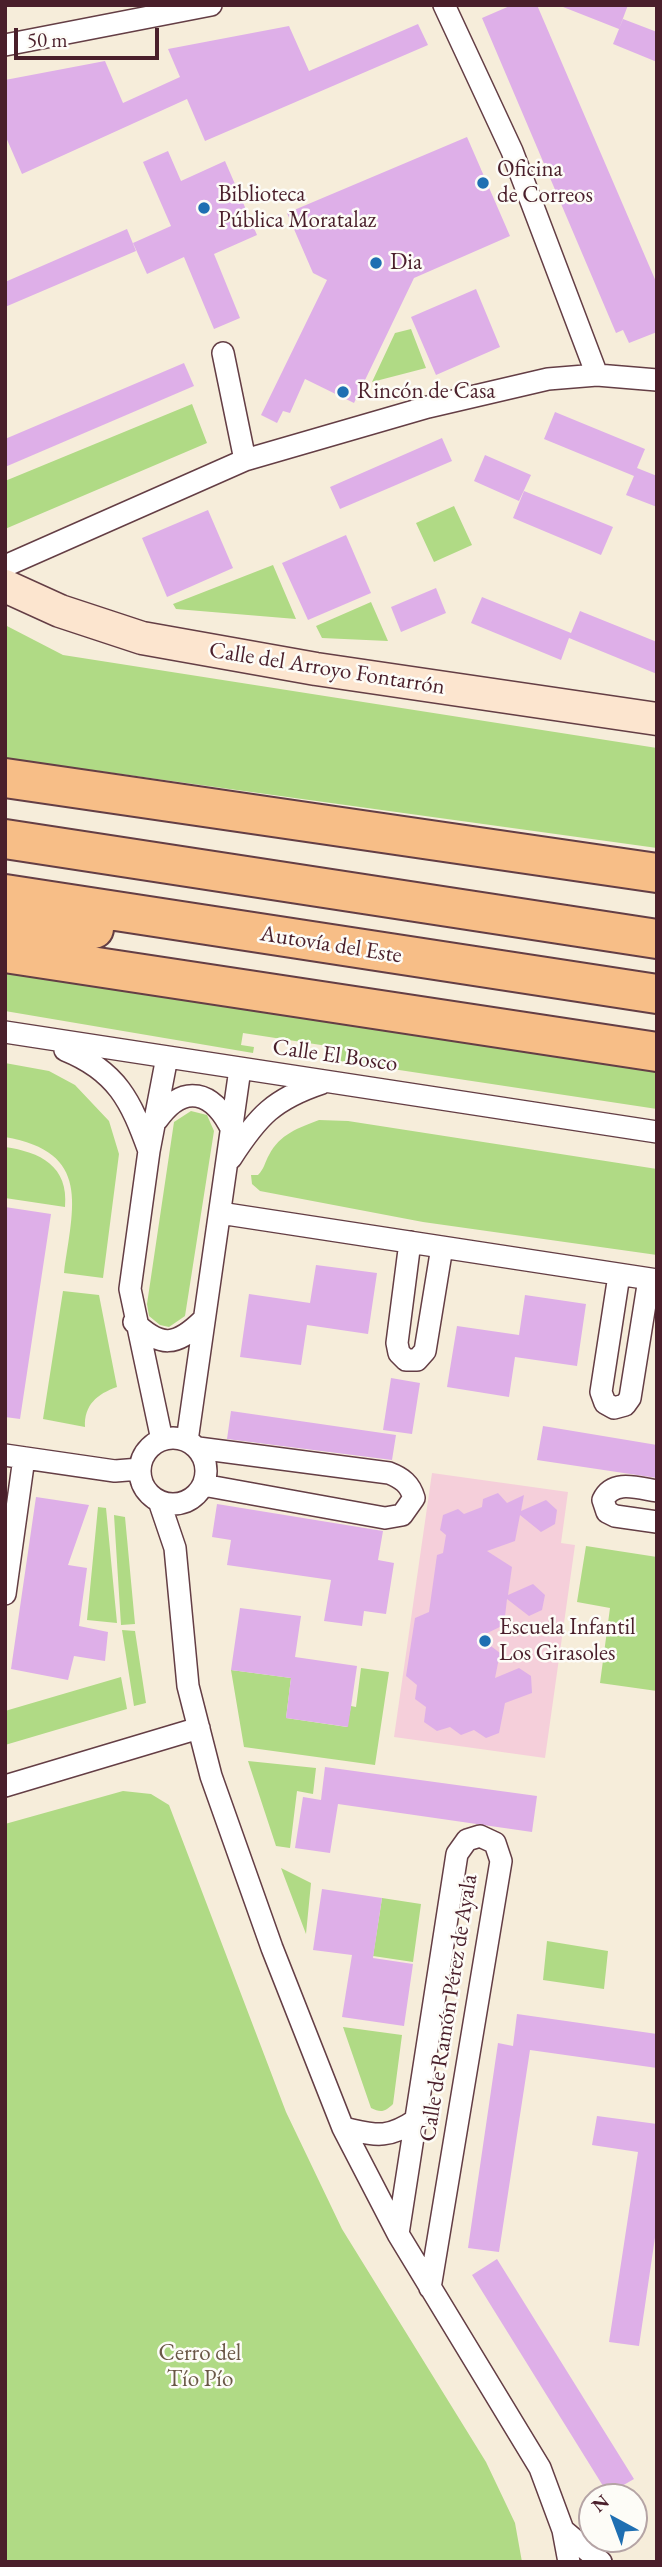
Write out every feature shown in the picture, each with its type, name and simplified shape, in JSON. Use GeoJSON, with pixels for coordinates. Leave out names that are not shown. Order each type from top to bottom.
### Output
{"type":"FeatureCollection","features":[{"type":"Feature","properties":{"kind":"highway"},"geometry":{"type":"LineString","coordinates":[[5,778],[657,873]]}},
{"type":"Feature","properties":{"kind":"highway"},"geometry":{"type":"LineString","coordinates":[[5,839],[657,939]]}},
{"type":"Feature","properties":{"kind":"highway","name":"Autovía del Este"},"geometry":{"type":"LineString","coordinates":[[5,894],[657,994]]}},
{"type":"Feature","properties":{"kind":"highway"},"geometry":{"type":"LineString","coordinates":[[5,925],[92,929],[177,940],[327,944]]}},
{"type":"Feature","properties":{"kind":"highway"},"geometry":{"type":"LineString","coordinates":[[5,953],[657,1052]]}},
{"type":"Feature","properties":{"kind":"street"},"geometry":{"type":"LineString","coordinates":[[5,46],[211,5]]}},
{"type":"Feature","properties":{"kind":"street"},"geometry":{"type":"LineString","coordinates":[[444,5],[512,151],[597,375]]}},
{"type":"Feature","properties":{"kind":"street"},"geometry":{"type":"LineString","coordinates":[[223,353],[245,460]]}},
{"type":"Feature","properties":{"kind":"street"},"geometry":{"type":"LineString","coordinates":[[5,566],[245,460],[428,407],[548,379],[597,375],[657,380]]}},
{"type":"Feature","properties":{"kind":"street","name":"Calle del Arroyo Fontarrón"},"geometry":{"type":"LineString","coordinates":[[5,586],[60,611],[142,638],[316,669],[657,719]]}},
{"type":"Feature","properties":{"kind":"street","name":"Calle El Bosco"},"geometry":{"type":"LineString","coordinates":[[5,1032],[657,1132]]}},
{"type":"Feature","properties":{"kind":"street"},"geometry":{"type":"LineString","coordinates":[[31,1036],[89,1059],[107,1073],[131,1106],[149,1151]]}},
{"type":"Feature","properties":{"kind":"street"},"geometry":{"type":"LineString","coordinates":[[162,1440],[134,1322],[130,1289],[149,1151],[167,1057]]}},
{"type":"Feature","properties":{"kind":"street"},"geometry":{"type":"LineString","coordinates":[[159,1501],[185,1502],[196,1495],[204,1485],[207,1472],[205,1459],[193,1445],[202,1321],[240,1069]]}},
{"type":"Feature","properties":{"kind":"street"},"geometry":{"type":"LineString","coordinates":[[228,1162],[264,1111],[298,1091],[327,1082]]}},
{"type":"Feature","properties":{"kind":"street"},"geometry":{"type":"LineString","coordinates":[[156,1122],[167,1106],[181,1097],[194,1096],[213,1102],[223,1111],[232,1130]]}},
{"type":"Feature","properties":{"kind":"street"},"geometry":{"type":"LineString","coordinates":[[220,1213],[653,1280],[630,1398],[625,1405],[614,1408],[605,1403],[601,1392],[619,1275]]}},
{"type":"Feature","properties":{"kind":"street"},"geometry":{"type":"LineString","coordinates":[[410,1242],[397,1343],[400,1353],[407,1360],[417,1360],[425,1351],[442,1247]]}},
{"type":"Feature","properties":{"kind":"street"},"geometry":{"type":"LineString","coordinates":[[134,1322],[147,1334],[170,1342],[188,1335],[202,1321]]}},
{"type":"Feature","properties":{"kind":"street"},"geometry":{"type":"LineString","coordinates":[[204,1485],[385,1518],[402,1515],[414,1498],[412,1489],[402,1478],[389,1473],[162,1440],[151,1447],[140,1469],[142,1482],[159,1501],[175,1548],[188,1686],[211,1776],[272,1948],[343,2127],[398,2234],[540,2468],[563,2530],[569,2562]]}},
{"type":"Feature","properties":{"kind":"street"},"geometry":{"type":"LineString","coordinates":[[5,1594],[15,1456],[115,1471],[140,1469]]}},
{"type":"Feature","properties":{"kind":"street"},"geometry":{"type":"LineString","coordinates":[[657,1491],[615,1488],[607,1492],[603,1500],[607,1511],[615,1516],[657,1522]]}},
{"type":"Feature","properties":{"kind":"street"},"geometry":{"type":"LineString","coordinates":[[175,1548],[185,1502]]}},
{"type":"Feature","properties":{"kind":"street"},"geometry":{"type":"LineString","coordinates":[[5,1786],[199,1728]]}},
{"type":"Feature","properties":{"kind":"street","name":"Calle de Ramón Pérez de Ayala"},"geometry":{"type":"LineString","coordinates":[[398,2234],[457,1854],[467,1840],[480,1836],[495,1843],[500,1861],[430,2288]]}},
{"type":"Feature","properties":{"kind":"street","name":"Calle de Ramón Pérez de Ayala"},"geometry":{"type":"LineString","coordinates":[[343,2127],[375,2136],[386,2135],[416,2120]]}},
{"type":"Feature","properties":{"kind":"street"},"geometry":{"type":"LineString","coordinates":[[563,2530],[601,2562]]}},
{"type":"Feature","properties":{"kind":"shaded area","name":"Escuela Infantil Los Girasoles"},"geometry":{"type":"Polygon","coordinates":[[[432,1473],[568,1492],[561,1543],[575,1545],[545,1758],[394,1737],[432,1473]]]}},
{"type":"Feature","properties":{"kind":"green space"},"geometry":{"type":"Polygon","coordinates":[[[411,329],[426,368],[372,382],[395,333],[411,329]]]}},
{"type":"Feature","properties":{"kind":"green space"},"geometry":{"type":"Polygon","coordinates":[[[192,404],[207,443],[5,529],[5,481],[192,404]]]}},
{"type":"Feature","properties":{"kind":"green space"},"geometry":{"type":"Polygon","coordinates":[[[454,506],[472,545],[434,562],[416,523],[454,506]]]}},
{"type":"Feature","properties":{"kind":"green space"},"geometry":{"type":"Polygon","coordinates":[[[273,565],[296,619],[176,609],[173,604],[273,565]]]}},
{"type":"Feature","properties":{"kind":"green space"},"geometry":{"type":"Polygon","coordinates":[[[371,602],[388,641],[322,638],[316,626],[371,602]]]}},
{"type":"Feature","properties":{"kind":"green space"},"geometry":{"type":"Polygon","coordinates":[[[5,625],[63,655],[657,748],[657,848],[5,758],[5,625]]]}},
{"type":"Feature","properties":{"kind":"green space"},"geometry":{"type":"Polygon","coordinates":[[[5,971],[657,1068],[657,1109],[333,1060],[334,1047],[243,1033],[241,1045],[254,1047],[253,1053],[5,1011],[5,971]]]}},
{"type":"Feature","properties":{"kind":"green space"},"geometry":{"type":"Polygon","coordinates":[[[5,1063],[49,1071],[75,1085],[109,1121],[119,1154],[103,1278],[64,1273],[71,1226],[70,1186],[64,1169],[52,1155],[33,1144],[5,1137],[5,1063]]]}},
{"type":"Feature","properties":{"kind":"green space"},"geometry":{"type":"Polygon","coordinates":[[[191,1111],[207,1115],[214,1131],[185,1316],[169,1327],[160,1325],[149,1316],[147,1304],[174,1122],[191,1111]]]}},
{"type":"Feature","properties":{"kind":"green space"},"geometry":{"type":"Polygon","coordinates":[[[319,1120],[348,1121],[657,1169],[657,1255],[423,1222],[260,1191],[252,1184],[251,1175],[260,1173],[278,1142],[297,1129],[319,1120]]]}},
{"type":"Feature","properties":{"kind":"green space"},"geometry":{"type":"Polygon","coordinates":[[[5,1147],[40,1157],[57,1171],[65,1193],[65,1207],[5,1198],[5,1147]]]}},
{"type":"Feature","properties":{"kind":"green space"},"geometry":{"type":"Polygon","coordinates":[[[63,1291],[99,1295],[117,1387],[93,1401],[87,1412],[85,1427],[43,1419],[63,1291]]]}},
{"type":"Feature","properties":{"kind":"green space"},"geometry":{"type":"Polygon","coordinates":[[[98,1507],[106,1508],[117,1623],[87,1620],[98,1507]]]}},
{"type":"Feature","properties":{"kind":"green space"},"geometry":{"type":"Polygon","coordinates":[[[114,1515],[125,1517],[135,1624],[121,1625],[114,1515]]]}},
{"type":"Feature","properties":{"kind":"green space"},"geometry":{"type":"Polygon","coordinates":[[[586,1546],[657,1557],[657,1691],[600,1683],[610,1608],[577,1602],[586,1546]]]}},
{"type":"Feature","properties":{"kind":"green space"},"geometry":{"type":"Polygon","coordinates":[[[122,1630],[135,1631],[146,1703],[134,1706],[122,1630]]]}},
{"type":"Feature","properties":{"kind":"green space"},"geometry":{"type":"Polygon","coordinates":[[[361,1668],[389,1672],[375,1765],[244,1747],[231,1670],[291,1678],[286,1718],[347,1727],[351,1706],[356,1707],[361,1668]]]}},
{"type":"Feature","properties":{"kind":"green space"},"geometry":{"type":"Polygon","coordinates":[[[121,1677],[127,1709],[5,1745],[5,1711],[121,1677]]]}},
{"type":"Feature","properties":{"kind":"green space"},"geometry":{"type":"Polygon","coordinates":[[[248,1761],[316,1768],[313,1794],[297,1791],[290,1848],[276,1846],[248,1761]]]}},
{"type":"Feature","properties":{"kind":"green space","name":"Cerro del Tío Pío"},"geometry":{"type":"Polygon","coordinates":[[[123,1791],[151,1794],[169,1805],[286,2112],[342,2229],[486,2462],[515,2523],[522,2562],[5,2562],[5,1824],[123,1791]]]}},
{"type":"Feature","properties":{"kind":"green space"},"geometry":{"type":"Polygon","coordinates":[[[281,1868],[311,1883],[306,1934],[281,1868]]]}},
{"type":"Feature","properties":{"kind":"green space"},"geometry":{"type":"Polygon","coordinates":[[[382,1898],[421,1904],[413,1962],[373,1956],[382,1898]]]}},
{"type":"Feature","properties":{"kind":"green space"},"geometry":{"type":"Polygon","coordinates":[[[547,1941],[608,1951],[604,1989],[543,1980],[547,1941]]]}},
{"type":"Feature","properties":{"kind":"green space"},"geometry":{"type":"Polygon","coordinates":[[[343,2027],[402,2035],[393,2104],[385,2110],[371,2108],[343,2027]]]}},
{"type":"Feature","properties":{"kind":"building"},"geometry":{"type":"Polygon","coordinates":[[[512,5],[537,5],[657,284],[657,332],[629,343],[623,330],[616,333],[482,18],[512,5]]]}},
{"type":"Feature","properties":{"kind":"building"},"geometry":{"type":"Polygon","coordinates":[[[558,5],[628,5],[619,29],[558,5]]]}},
{"type":"Feature","properties":{"kind":"building"},"geometry":{"type":"Polygon","coordinates":[[[623,19],[657,32],[657,62],[613,44],[623,19]]]}},
{"type":"Feature","properties":{"kind":"building"},"geometry":{"type":"Polygon","coordinates":[[[418,24],[428,45],[205,141],[187,99],[22,174],[5,135],[5,80],[105,61],[123,103],[180,77],[168,49],[289,26],[309,71],[418,24]]]}},
{"type":"Feature","properties":{"kind":"building"},"geometry":{"type":"Polygon","coordinates":[[[467,137],[510,236],[414,278],[354,403],[305,379],[290,413],[283,411],[277,423],[261,415],[327,280],[313,273],[287,213],[467,137]]]}},
{"type":"Feature","properties":{"kind":"building","name":"Biblioteca Pública Moratalaz"},"geometry":{"type":"Polygon","coordinates":[[[168,151],[181,181],[225,161],[257,235],[214,254],[240,318],[214,329],[184,257],[147,274],[133,243],[171,226],[143,162],[168,151]]]}},
{"type":"Feature","properties":{"kind":"building"},"geometry":{"type":"Polygon","coordinates":[[[127,229],[136,251],[5,307],[5,282],[127,229]]]}},
{"type":"Feature","properties":{"kind":"building"},"geometry":{"type":"Polygon","coordinates":[[[476,289],[500,347],[436,375],[411,317],[476,289]]]}},
{"type":"Feature","properties":{"kind":"building"},"geometry":{"type":"Polygon","coordinates":[[[184,363],[194,386],[5,467],[5,439],[184,363]]]}},
{"type":"Feature","properties":{"kind":"building"},"geometry":{"type":"Polygon","coordinates":[[[555,412],[645,449],[637,468],[657,476],[657,507],[626,495],[634,476],[544,439],[555,412]]]}},
{"type":"Feature","properties":{"kind":"building"},"geometry":{"type":"Polygon","coordinates":[[[442,438],[452,461],[340,509],[330,487],[442,438]]]}},
{"type":"Feature","properties":{"kind":"building"},"geometry":{"type":"Polygon","coordinates":[[[485,455],[531,475],[519,501],[474,481],[485,455]]]}},
{"type":"Feature","properties":{"kind":"building"},"geometry":{"type":"Polygon","coordinates":[[[524,491],[613,527],[601,555],[513,518],[524,491]]]}},
{"type":"Feature","properties":{"kind":"building"},"geometry":{"type":"Polygon","coordinates":[[[208,510],[233,568],[167,597],[142,538],[208,510]]]}},
{"type":"Feature","properties":{"kind":"building"},"geometry":{"type":"Polygon","coordinates":[[[346,535],[371,593],[308,620],[282,563],[346,535]]]}},
{"type":"Feature","properties":{"kind":"building"},"geometry":{"type":"Polygon","coordinates":[[[436,588],[446,613],[401,632],[391,607],[436,588]]]}},
{"type":"Feature","properties":{"kind":"building"},"geometry":{"type":"Polygon","coordinates":[[[482,597],[571,633],[580,611],[657,642],[657,674],[569,638],[561,660],[471,623],[482,597]]]}},
{"type":"Feature","properties":{"kind":"building"},"geometry":{"type":"Polygon","coordinates":[[[5,1207],[51,1214],[20,1419],[5,1417],[5,1207]]]}},
{"type":"Feature","properties":{"kind":"building"},"geometry":{"type":"Polygon","coordinates":[[[316,1265],[377,1273],[368,1334],[307,1325],[301,1365],[240,1357],[249,1294],[310,1303],[316,1265]]]}},
{"type":"Feature","properties":{"kind":"building"},"geometry":{"type":"Polygon","coordinates":[[[525,1295],[586,1304],[577,1366],[515,1357],[509,1397],[447,1387],[457,1326],[519,1335],[525,1295]]]}},
{"type":"Feature","properties":{"kind":"building"},"geometry":{"type":"Polygon","coordinates":[[[391,1378],[420,1383],[412,1434],[383,1430],[391,1378]]]}},
{"type":"Feature","properties":{"kind":"building"},"geometry":{"type":"Polygon","coordinates":[[[231,1411],[396,1435],[392,1460],[227,1439],[231,1411]]]}},
{"type":"Feature","properties":{"kind":"building"},"geometry":{"type":"Polygon","coordinates":[[[543,1426],[657,1445],[657,1478],[537,1460],[543,1426]]]}},
{"type":"Feature","properties":{"kind":"building"},"geometry":{"type":"Polygon","coordinates":[[[498,1493],[507,1503],[524,1495],[521,1511],[546,1500],[557,1510],[555,1524],[541,1532],[520,1515],[515,1541],[487,1551],[512,1567],[508,1595],[533,1584],[545,1595],[542,1610],[529,1616],[507,1599],[504,1625],[479,1637],[500,1653],[495,1678],[519,1668],[531,1676],[532,1693],[505,1703],[499,1733],[486,1738],[474,1730],[461,1735],[450,1727],[437,1731],[424,1722],[426,1707],[415,1699],[417,1685],[406,1676],[415,1618],[429,1612],[437,1555],[443,1553],[446,1535],[440,1530],[443,1515],[458,1509],[464,1514],[482,1507],[483,1499],[498,1493]]]}},
{"type":"Feature","properties":{"kind":"building"},"geometry":{"type":"Polygon","coordinates":[[[36,1497],[89,1505],[68,1565],[87,1568],[79,1626],[108,1632],[105,1661],[74,1656],[68,1680],[11,1669],[36,1497]]]}},
{"type":"Feature","properties":{"kind":"building"},"geometry":{"type":"Polygon","coordinates":[[[217,1504],[383,1531],[378,1560],[394,1563],[386,1614],[364,1611],[362,1626],[324,1621],[331,1580],[227,1565],[231,1540],[212,1537],[217,1504]]]}},
{"type":"Feature","properties":{"kind":"building"},"geometry":{"type":"Polygon","coordinates":[[[240,1608],[301,1616],[295,1657],[357,1666],[348,1727],[286,1718],[291,1678],[231,1670],[240,1608]]]}},
{"type":"Feature","properties":{"kind":"building"},"geometry":{"type":"Polygon","coordinates":[[[325,1767],[537,1796],[532,1832],[338,1804],[330,1853],[295,1848],[303,1797],[321,1800],[325,1767]]]}},
{"type":"Feature","properties":{"kind":"building"},"geometry":{"type":"Polygon","coordinates":[[[322,1889],[382,1898],[373,1958],[413,1964],[404,2026],[342,2017],[352,1955],[313,1950],[322,1889]]]}},
{"type":"Feature","properties":{"kind":"building"},"geometry":{"type":"Polygon","coordinates":[[[517,2014],[657,2034],[657,2068],[530,2050],[499,2252],[468,2248],[498,2043],[513,2046],[517,2014]]]}},
{"type":"Feature","properties":{"kind":"building"},"geometry":{"type":"Polygon","coordinates":[[[597,2116],[657,2124],[657,2224],[639,2346],[609,2342],[638,2152],[592,2145],[597,2116]]]}},
{"type":"Feature","properties":{"kind":"building"},"geometry":{"type":"Polygon","coordinates":[[[497,2259],[634,2479],[627,2483],[601,2483],[472,2275],[497,2259]]]}},
{"type":"Feature","properties":{"kind":"place","name":"Oficina de Correos"},"geometry":{"type":"Point","coordinates":[483,183]}},
{"type":"Feature","properties":{"kind":"place","name":"Biblioteca Pública Moratalaz"},"geometry":{"type":"Point","coordinates":[204,208]}},
{"type":"Feature","properties":{"kind":"place","name":"Dia"},"geometry":{"type":"Point","coordinates":[376,263]}},
{"type":"Feature","properties":{"kind":"place","name":"Rincón de Casa"},"geometry":{"type":"Point","coordinates":[343,392]}},
{"type":"Feature","properties":{"kind":"place","name":"Escuela Infantil Los Girasoles"},"geometry":{"type":"Point","coordinates":[485,1641]}}]}
